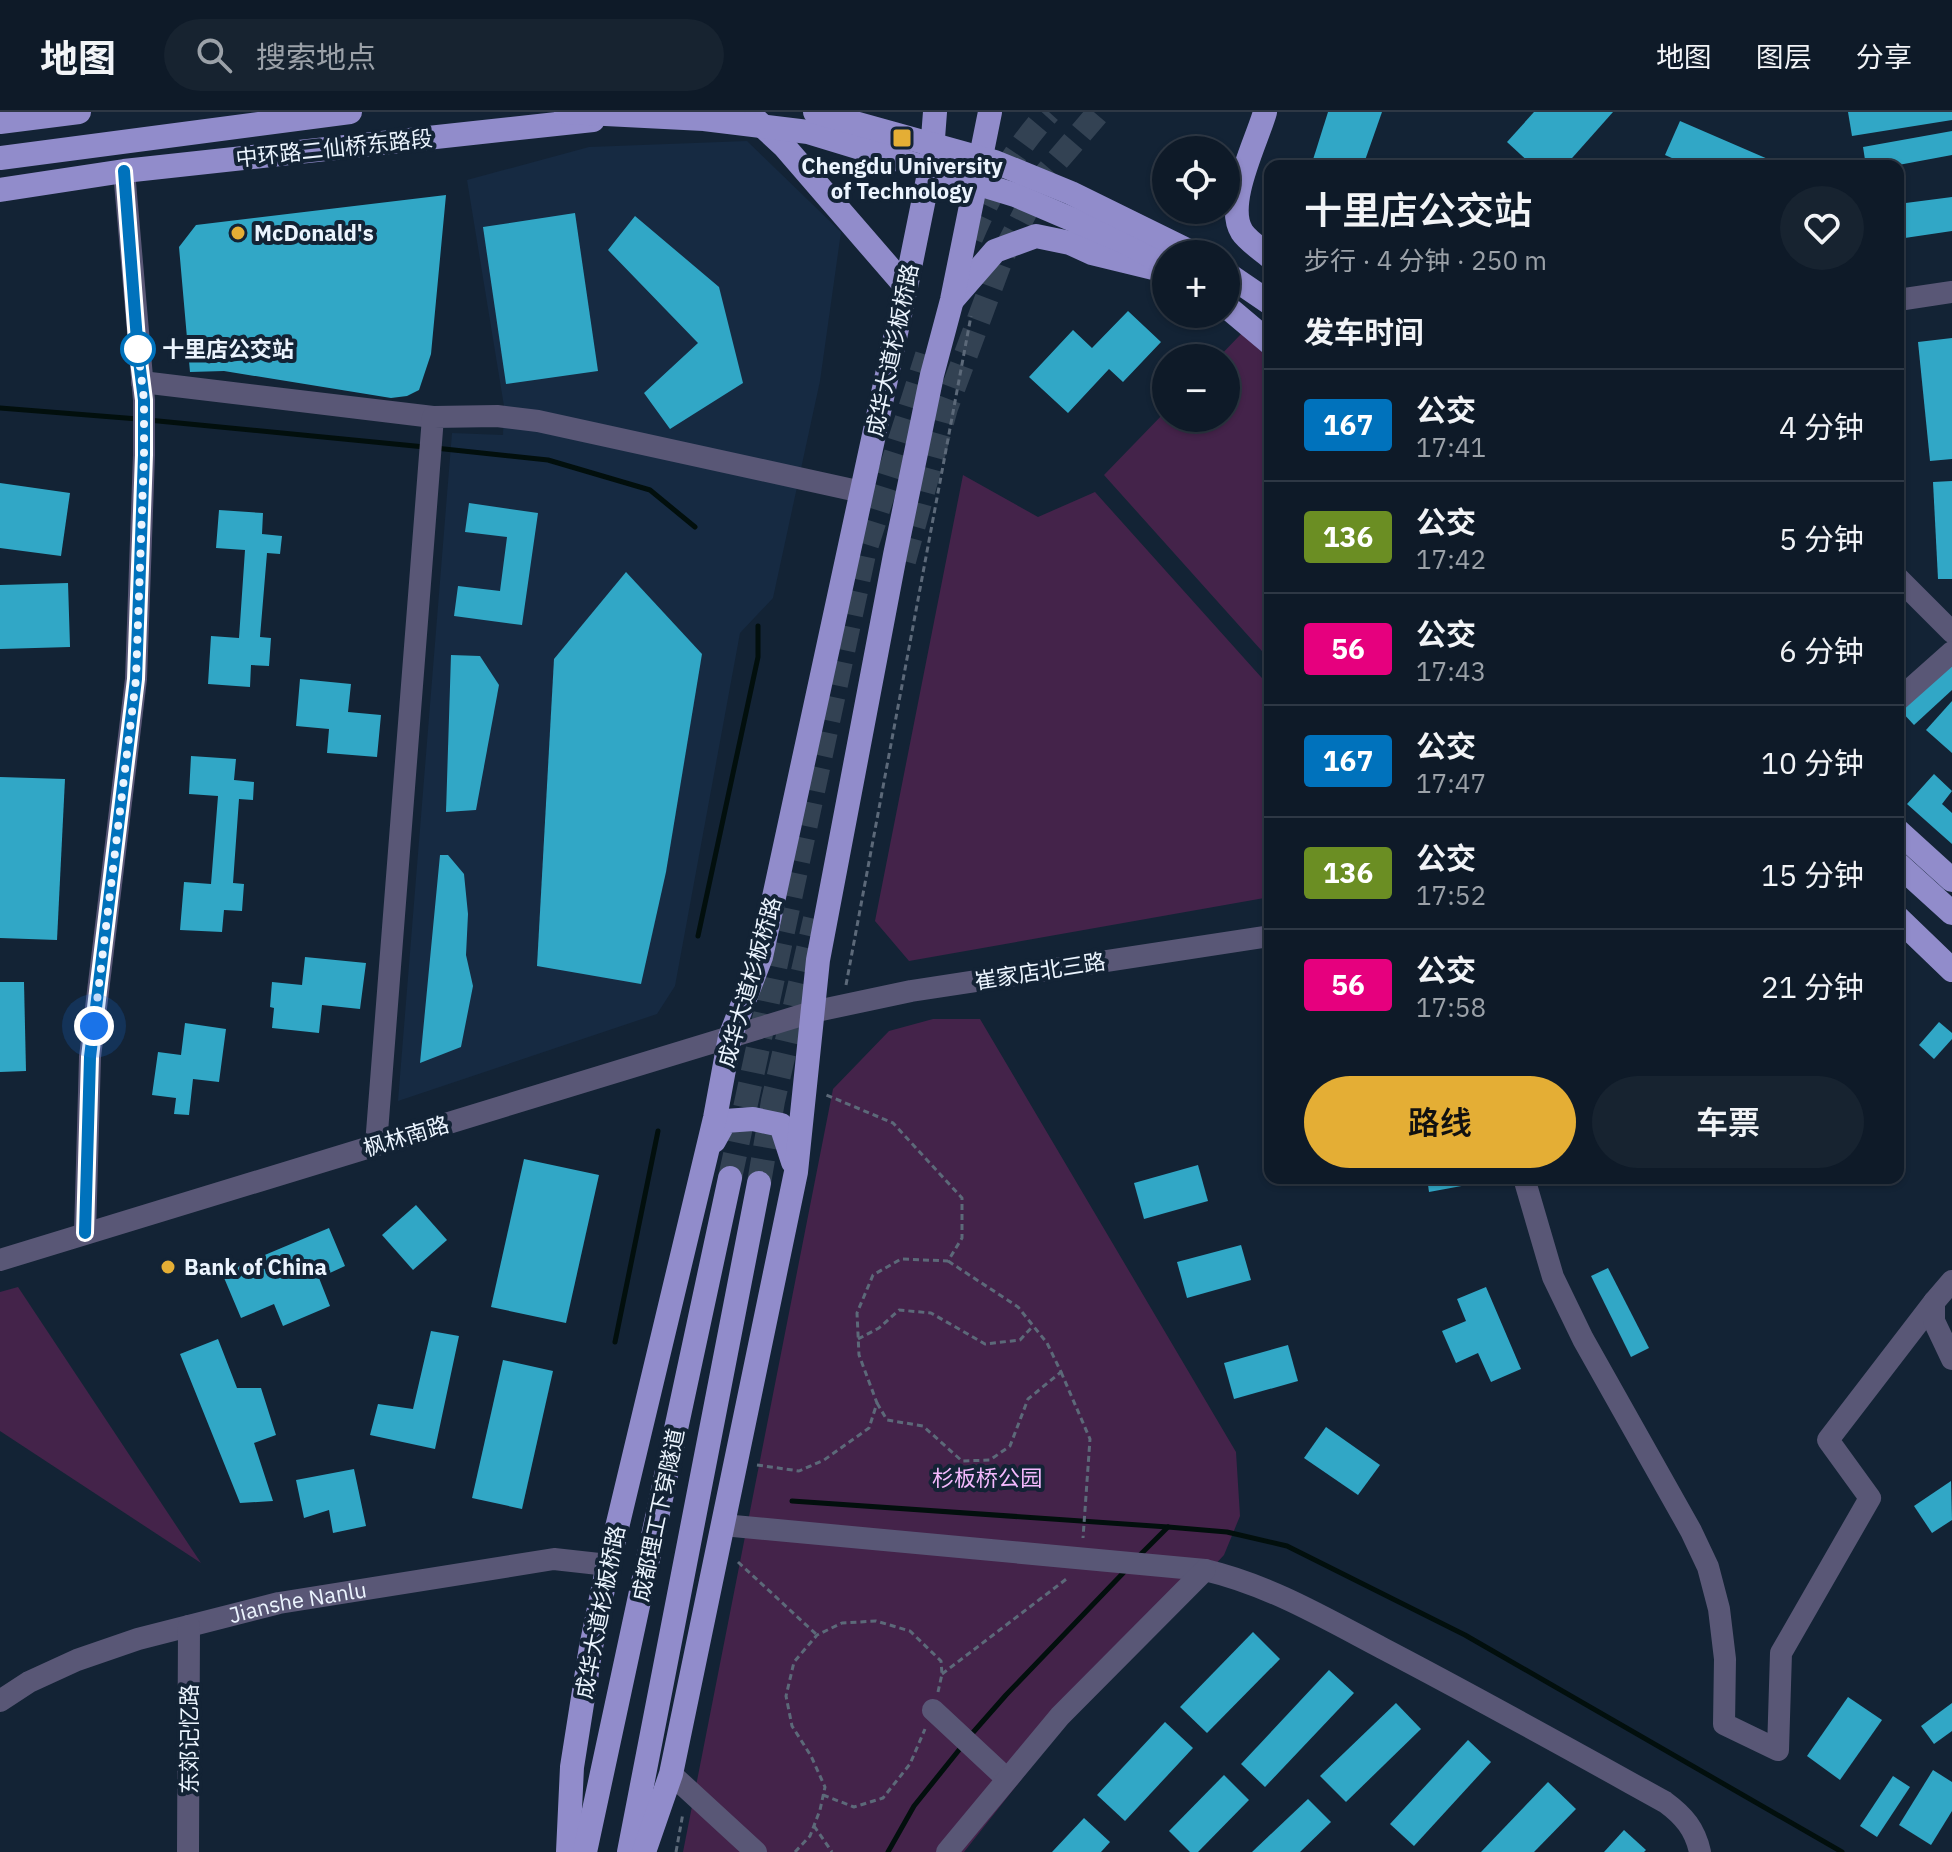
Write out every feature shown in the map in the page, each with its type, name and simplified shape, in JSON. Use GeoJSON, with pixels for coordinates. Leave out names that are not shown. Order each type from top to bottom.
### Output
{"type":"FeatureCollection","features":[{"type":"Feature","properties":{"kind":"main road"},"geometry":{"type":"LineString","coordinates":[[0,122],[79,112]]}},
{"type":"Feature","properties":{"kind":"main road"},"geometry":{"type":"LineString","coordinates":[[0,158],[350,112]]}},
{"type":"Feature","properties":{"kind":"main road"},"geometry":{"type":"LineString","coordinates":[[0,178],[532,112]]}},
{"type":"Feature","properties":{"kind":"main road"},"geometry":{"type":"LineString","coordinates":[[566,112],[704,119],[808,132],[1015,195],[1127,243],[1152,259]]}},
{"type":"Feature","properties":{"kind":"main road","name":"中环路二仙桥东路段"},"geometry":{"type":"LineString","coordinates":[[0,190],[124,171],[669,112]]}},
{"type":"Feature","properties":{"kind":"main road"},"geometry":{"type":"LineString","coordinates":[[722,112],[754,118],[784,146],[906,287]]}},
{"type":"Feature","properties":{"kind":"main road"},"geometry":{"type":"LineString","coordinates":[[815,112],[995,162],[1071,193],[1167,240]]}},
{"type":"Feature","properties":{"kind":"main road","name":"成华大道杉板桥路"},"geometry":{"type":"LineString","coordinates":[[568,1852],[572,1767],[608,1565],[706,1156],[730,1037],[761,957],[906,287],[931,164],[935,112]]}},
{"type":"Feature","properties":{"kind":"main road","name":"成华大道杉板桥路"},"geometry":{"type":"LineString","coordinates":[[644,1852],[671,1774],[796,1172],[818,960],[895,555],[990,112]]}},
{"type":"Feature","properties":{"kind":"main road"},"geometry":{"type":"LineString","coordinates":[[1264,252],[1241,232],[1236,210],[1246,167],[1265,112]]}},
{"type":"Feature","properties":{"kind":"main road"},"geometry":{"type":"LineString","coordinates":[[952,300],[995,251],[1036,236],[1070,243],[1092,253],[1152,265]]}},
{"type":"Feature","properties":{"kind":"main road"},"geometry":{"type":"LineString","coordinates":[[1240,283],[1264,299]]}},
{"type":"Feature","properties":{"kind":"main road"},"geometry":{"type":"LineString","coordinates":[[1240,312],[1264,327]]}},
{"type":"Feature","properties":{"kind":"main road"},"geometry":{"type":"LineString","coordinates":[[1240,316],[1264,338]]}},
{"type":"Feature","properties":{"kind":"main road"},"geometry":{"type":"LineString","coordinates":[[1904,836],[1952,880]]}},
{"type":"Feature","properties":{"kind":"main road"},"geometry":{"type":"LineString","coordinates":[[1904,869],[1952,913]]}},
{"type":"Feature","properties":{"kind":"main road"},"geometry":{"type":"LineString","coordinates":[[1904,903],[1952,947]]}},
{"type":"Feature","properties":{"kind":"main road"},"geometry":{"type":"LineString","coordinates":[[1904,924],[1952,970]]}},
{"type":"Feature","properties":{"kind":"main road"},"geometry":{"type":"LineString","coordinates":[[706,1156],[725,1121],[753,1119],[781,1125],[796,1172]]}},
{"type":"Feature","properties":{"kind":"main road","name":"成都理工下穿隧道"},"geometry":{"type":"LineString","coordinates":[[585,1852],[730,1178]]}},
{"type":"Feature","properties":{"kind":"main road","name":"成都理工下穿隧道"},"geometry":{"type":"LineString","coordinates":[[629,1852],[759,1183]]}},
{"type":"Feature","properties":{"kind":"street"},"geometry":{"type":"LineString","coordinates":[[85,1233],[90,1057],[136,679],[144,455],[143,391],[124,171]]}},
{"type":"Feature","properties":{"kind":"street"},"geometry":{"type":"LineString","coordinates":[[1904,299],[1952,292]]}},
{"type":"Feature","properties":{"kind":"street"},"geometry":{"type":"LineString","coordinates":[[143,391],[432,427],[497,416],[538,421],[862,492]]}},
{"type":"Feature","properties":{"kind":"street"},"geometry":{"type":"LineString","coordinates":[[376,1145],[432,427]]}},
{"type":"Feature","properties":{"kind":"street"},"geometry":{"type":"LineString","coordinates":[[1904,584],[1952,632]]}},
{"type":"Feature","properties":{"kind":"street"},"geometry":{"type":"LineString","coordinates":[[1904,695],[1952,652]]}},
{"type":"Feature","properties":{"kind":"street","name":"崔家店北三路"},"geometry":{"type":"LineString","coordinates":[[812,1012],[911,991],[1264,937]]}},
{"type":"Feature","properties":{"kind":"street","name":"枫林南路"},"geometry":{"type":"LineString","coordinates":[[0,1260],[812,1012]]}},
{"type":"Feature","properties":{"kind":"street"},"geometry":{"type":"LineString","coordinates":[[1526,1184],[1553,1277],[1583,1339],[1662,1476],[1708,1567],[1719,1609],[1725,1659],[1724,1724],[1778,1750],[1781,1653],[1870,1498],[1828,1440],[1952,1281]]}},
{"type":"Feature","properties":{"kind":"street"},"geometry":{"type":"LineString","coordinates":[[1934,1302],[1934,1321],[1952,1359]]}},
{"type":"Feature","properties":{"kind":"street"},"geometry":{"type":"LineString","coordinates":[[723,1525],[1156,1565],[1238,1577],[1270,1590],[1450,1683],[1665,1802],[1690,1824],[1700,1852]]}},
{"type":"Feature","properties":{"kind":"street","name":"Jianshe Nanlu"},"geometry":{"type":"LineString","coordinates":[[0,1701],[29,1682],[77,1660],[138,1639],[279,1603],[554,1559],[608,1565]]}},
{"type":"Feature","properties":{"kind":"street"},"geometry":{"type":"LineString","coordinates":[[947,1852],[999,1771],[1060,1716],[1205,1570]]}},
{"type":"Feature","properties":{"kind":"street","name":"东郊记忆路"},"geometry":{"type":"LineString","coordinates":[[188,1852],[189,1626]]}},
{"type":"Feature","properties":{"kind":"street"},"geometry":{"type":"LineString","coordinates":[[933,1710],[999,1771]]}},
{"type":"Feature","properties":{"kind":"street"},"geometry":{"type":"LineString","coordinates":[[671,1774],[756,1852]]}},
{"type":"Feature","properties":{"kind":"path"},"geometry":{"type":"LineString","coordinates":[[821,1093],[893,1123],[962,1198],[962,1238],[948,1261]]}},
{"type":"Feature","properties":{"kind":"path"},"geometry":{"type":"LineString","coordinates":[[942,1674],[1069,1578],[1071,1540],[1083,1541],[1090,1439],[1061,1372],[1047,1343],[1018,1307],[948,1261],[901,1259],[873,1275],[857,1313],[859,1355],[877,1403],[887,1420],[923,1426],[962,1461],[990,1460],[1010,1446],[1028,1399],[1061,1372]]}},
{"type":"Feature","properties":{"kind":"path"},"geometry":{"type":"LineString","coordinates":[[858,1339],[879,1328],[899,1310],[931,1313],[985,1344],[1020,1340],[1033,1326]]}},
{"type":"Feature","properties":{"kind":"path"},"geometry":{"type":"LineString","coordinates":[[749,1464],[799,1471],[824,1460],[869,1428],[877,1403]]}},
{"type":"Feature","properties":{"kind":"path"},"geometry":{"type":"LineString","coordinates":[[732,1557],[817,1635]]}},
{"type":"Feature","properties":{"kind":"path"},"geometry":{"type":"LineString","coordinates":[[795,1852],[810,1836],[825,1787],[811,1756],[792,1726],[786,1696],[794,1662],[817,1635],[842,1623],[876,1621],[910,1631],[941,1661],[942,1674],[933,1710],[910,1764],[883,1798],[854,1807],[823,1795]]}},
{"type":"Feature","properties":{"kind":"path"},"geometry":{"type":"LineString","coordinates":[[814,1826],[832,1852]]}},
{"type":"Feature","properties":{"kind":"shaded area"},"geometry":{"type":"Polygon","coordinates":[[[747,141],[841,232],[820,381],[773,598],[740,633],[675,986],[657,1014],[398,1101],[452,433],[503,435],[504,406],[467,180],[589,147],[747,141]]]}},
{"type":"Feature","properties":{"kind":"green space"},"geometry":{"type":"Polygon","coordinates":[[[1242,333],[1264,354],[1264,653],[1104,475],[1152,425],[1152,432],[1240,432],[1240,344],[1231,344],[1242,333]]]}},
{"type":"Feature","properties":{"kind":"green space"},"geometry":{"type":"Polygon","coordinates":[[[963,475],[1038,517],[1095,492],[1264,680],[1264,898],[909,961],[875,921],[963,475]]]}},
{"type":"Feature","properties":{"kind":"green space","name":"杉板桥公园"},"geometry":{"type":"Polygon","coordinates":[[[933,1019],[980,1019],[1236,1452],[1240,1516],[1224,1555],[1055,1737],[964,1852],[683,1852],[833,1089],[889,1031],[933,1019]]]}},
{"type":"Feature","properties":{"kind":"green space"},"geometry":{"type":"Polygon","coordinates":[[[18,1287],[201,1563],[0,1431],[0,1292],[18,1287]]]}},
{"type":"Feature","properties":{"kind":"building"},"geometry":{"type":"Polygon","coordinates":[[[1328,112],[1382,112],[1365,160],[1313,160],[1328,112]]]}},
{"type":"Feature","properties":{"kind":"building"},"geometry":{"type":"Polygon","coordinates":[[[1534,112],[1613,112],[1570,160],[1526,160],[1507,142],[1534,112]]]}},
{"type":"Feature","properties":{"kind":"building"},"geometry":{"type":"Polygon","coordinates":[[[1848,112],[1952,112],[1952,120],[1852,136],[1848,112]]]}},
{"type":"Feature","properties":{"kind":"building"},"geometry":{"type":"Polygon","coordinates":[[[1680,121],[1770,160],[1676,160],[1665,155],[1680,121]]]}},
{"type":"Feature","properties":{"kind":"building"},"geometry":{"type":"Polygon","coordinates":[[[1952,131],[1952,155],[1904,164],[1904,160],[1865,160],[1863,147],[1952,131]]]}},
{"type":"Feature","properties":{"kind":"building"},"geometry":{"type":"Polygon","coordinates":[[[446,195],[431,354],[419,390],[407,396],[391,398],[224,371],[190,372],[179,247],[196,225],[446,195]]]}},
{"type":"Feature","properties":{"kind":"building"},"geometry":{"type":"Polygon","coordinates":[[[1952,197],[1952,231],[1904,238],[1904,203],[1952,197]]]}},
{"type":"Feature","properties":{"kind":"building"},"geometry":{"type":"Polygon","coordinates":[[[575,213],[598,371],[506,384],[483,227],[575,213]]]}},
{"type":"Feature","properties":{"kind":"building"},"geometry":{"type":"Polygon","coordinates":[[[635,216],[719,287],[743,383],[670,429],[644,393],[698,343],[608,250],[635,216]]]}},
{"type":"Feature","properties":{"kind":"building"},"geometry":{"type":"Polygon","coordinates":[[[1128,311],[1161,342],[1152,344],[1152,351],[1123,382],[1109,369],[1068,413],[1029,377],[1073,330],[1092,348],[1128,311]]]}},
{"type":"Feature","properties":{"kind":"building"},"geometry":{"type":"Polygon","coordinates":[[[1952,338],[1952,459],[1930,461],[1918,342],[1952,338]]]}},
{"type":"Feature","properties":{"kind":"building"},"geometry":{"type":"Polygon","coordinates":[[[1952,481],[1952,579],[1938,579],[1933,482],[1952,481]]]}},
{"type":"Feature","properties":{"kind":"building"},"geometry":{"type":"Polygon","coordinates":[[[0,483],[70,493],[61,556],[0,548],[0,483]]]}},
{"type":"Feature","properties":{"kind":"building"},"geometry":{"type":"Polygon","coordinates":[[[469,503],[538,513],[522,625],[454,616],[458,586],[500,591],[507,537],[465,532],[469,503]]]}},
{"type":"Feature","properties":{"kind":"building"},"geometry":{"type":"Polygon","coordinates":[[[219,510],[263,513],[262,534],[282,536],[280,554],[267,553],[260,637],[271,638],[269,666],[251,665],[250,687],[208,684],[211,636],[239,638],[245,550],[216,548],[219,510]]]}},
{"type":"Feature","properties":{"kind":"building"},"geometry":{"type":"Polygon","coordinates":[[[626,572],[702,654],[666,872],[641,984],[537,966],[554,659],[626,572]]]}},
{"type":"Feature","properties":{"kind":"building"},"geometry":{"type":"Polygon","coordinates":[[[68,583],[70,647],[0,649],[0,585],[68,583]]]}},
{"type":"Feature","properties":{"kind":"building"},"geometry":{"type":"Polygon","coordinates":[[[451,655],[480,656],[499,685],[476,810],[446,812],[451,655]]]}},
{"type":"Feature","properties":{"kind":"building"},"geometry":{"type":"Polygon","coordinates":[[[1952,663],[1952,690],[1914,725],[1904,714],[1904,708],[1952,663]]]}},
{"type":"Feature","properties":{"kind":"building"},"geometry":{"type":"Polygon","coordinates":[[[300,679],[351,684],[348,712],[381,715],[377,757],[327,753],[329,729],[296,726],[300,679]]]}},
{"type":"Feature","properties":{"kind":"building"},"geometry":{"type":"Polygon","coordinates":[[[1952,701],[1952,753],[1926,730],[1952,701]]]}},
{"type":"Feature","properties":{"kind":"building"},"geometry":{"type":"Polygon","coordinates":[[[191,756],[236,759],[234,780],[254,782],[253,800],[239,799],[233,883],[244,884],[242,911],[224,910],[222,932],[180,930],[184,882],[211,884],[218,796],[189,794],[191,756]]]}},
{"type":"Feature","properties":{"kind":"building"},"geometry":{"type":"Polygon","coordinates":[[[1934,774],[1952,791],[1942,804],[1952,813],[1952,844],[1907,804],[1934,774]]]}},
{"type":"Feature","properties":{"kind":"building"},"geometry":{"type":"Polygon","coordinates":[[[0,777],[65,779],[57,940],[0,938],[0,777]]]}},
{"type":"Feature","properties":{"kind":"building"},"geometry":{"type":"Polygon","coordinates":[[[440,855],[448,855],[464,874],[468,914],[466,955],[473,986],[461,1047],[420,1063],[440,855]]]}},
{"type":"Feature","properties":{"kind":"building"},"geometry":{"type":"Polygon","coordinates":[[[305,957],[366,963],[360,1009],[322,1005],[319,1033],[272,1028],[272,982],[302,985],[305,957]]]}},
{"type":"Feature","properties":{"kind":"building"},"geometry":{"type":"Polygon","coordinates":[[[0,982],[24,982],[26,1071],[0,1072],[0,982]]]}},
{"type":"Feature","properties":{"kind":"building"},"geometry":{"type":"Polygon","coordinates":[[[1939,1022],[1952,1033],[1952,1039],[1934,1059],[1919,1045],[1939,1022]]]}},
{"type":"Feature","properties":{"kind":"building"},"geometry":{"type":"Polygon","coordinates":[[[185,1023],[226,1029],[219,1082],[193,1079],[189,1115],[174,1114],[176,1098],[152,1095],[158,1052],[181,1055],[185,1023]]]}},
{"type":"Feature","properties":{"kind":"building"},"geometry":{"type":"Polygon","coordinates":[[[524,1159],[599,1175],[566,1323],[491,1307],[524,1159]]]}},
{"type":"Feature","properties":{"kind":"building"},"geometry":{"type":"Polygon","coordinates":[[[1198,1165],[1208,1201],[1144,1219],[1134,1183],[1198,1165]]]}},
{"type":"Feature","properties":{"kind":"building"},"geometry":{"type":"Polygon","coordinates":[[[1428,1184],[1467,1184],[1467,1185],[1429,1192],[1428,1184]]]}},
{"type":"Feature","properties":{"kind":"building"},"geometry":{"type":"Polygon","coordinates":[[[416,1205],[447,1240],[413,1270],[382,1235],[416,1205]]]}},
{"type":"Feature","properties":{"kind":"building"},"geometry":{"type":"Polygon","coordinates":[[[329,1228],[345,1266],[319,1278],[330,1306],[283,1326],[274,1304],[241,1318],[222,1273],[329,1228]]]}},
{"type":"Feature","properties":{"kind":"building"},"geometry":{"type":"Polygon","coordinates":[[[1241,1245],[1251,1280],[1187,1298],[1177,1262],[1241,1245]]]}},
{"type":"Feature","properties":{"kind":"building"},"geometry":{"type":"Polygon","coordinates":[[[1608,1268],[1649,1348],[1631,1357],[1591,1276],[1608,1268]]]}},
{"type":"Feature","properties":{"kind":"building"},"geometry":{"type":"Polygon","coordinates":[[[1486,1287],[1521,1369],[1491,1382],[1478,1353],[1456,1363],[1442,1331],[1466,1321],[1457,1299],[1486,1287]]]}},
{"type":"Feature","properties":{"kind":"building"},"geometry":{"type":"Polygon","coordinates":[[[431,1331],[459,1336],[435,1449],[370,1435],[378,1404],[413,1409],[431,1331]]]}},
{"type":"Feature","properties":{"kind":"building"},"geometry":{"type":"Polygon","coordinates":[[[218,1339],[237,1388],[261,1388],[276,1435],[254,1443],[273,1501],[240,1503],[180,1354],[218,1339]]]}},
{"type":"Feature","properties":{"kind":"building"},"geometry":{"type":"Polygon","coordinates":[[[1288,1345],[1298,1381],[1234,1399],[1224,1363],[1288,1345]]]}},
{"type":"Feature","properties":{"kind":"building"},"geometry":{"type":"Polygon","coordinates":[[[503,1360],[553,1371],[522,1509],[472,1498],[503,1360]]]}},
{"type":"Feature","properties":{"kind":"building"},"geometry":{"type":"Polygon","coordinates":[[[1326,1427],[1380,1465],[1358,1495],[1304,1458],[1326,1427]]]}},
{"type":"Feature","properties":{"kind":"building"},"geometry":{"type":"Polygon","coordinates":[[[354,1469],[366,1526],[333,1533],[329,1510],[304,1518],[296,1480],[354,1469]]]}},
{"type":"Feature","properties":{"kind":"building"},"geometry":{"type":"Polygon","coordinates":[[[1951,1481],[1952,1520],[1932,1533],[1914,1506],[1951,1481]]]}},
{"type":"Feature","properties":{"kind":"building"},"geometry":{"type":"Polygon","coordinates":[[[1253,1632],[1280,1659],[1207,1733],[1180,1707],[1253,1632]]]}},
{"type":"Feature","properties":{"kind":"building"},"geometry":{"type":"Polygon","coordinates":[[[1329,1670],[1354,1693],[1265,1787],[1241,1764],[1329,1670]]]}},
{"type":"Feature","properties":{"kind":"building"},"geometry":{"type":"Polygon","coordinates":[[[1848,1697],[1882,1720],[1840,1780],[1807,1756],[1848,1697]]]}},
{"type":"Feature","properties":{"kind":"building"},"geometry":{"type":"Polygon","coordinates":[[[1396,1703],[1421,1729],[1346,1802],[1320,1776],[1396,1703]]]}},
{"type":"Feature","properties":{"kind":"building"},"geometry":{"type":"Polygon","coordinates":[[[1952,1703],[1952,1731],[1934,1744],[1921,1726],[1952,1703]]]}},
{"type":"Feature","properties":{"kind":"building"},"geometry":{"type":"Polygon","coordinates":[[[1165,1722],[1193,1748],[1125,1821],[1097,1795],[1165,1722]]]}},
{"type":"Feature","properties":{"kind":"building"},"geometry":{"type":"Polygon","coordinates":[[[1468,1740],[1491,1762],[1414,1846],[1390,1824],[1468,1740]]]}},
{"type":"Feature","properties":{"kind":"building"},"geometry":{"type":"Polygon","coordinates":[[[1933,1770],[1952,1782],[1952,1811],[1931,1845],[1899,1825],[1933,1770]]]}},
{"type":"Feature","properties":{"kind":"building"},"geometry":{"type":"Polygon","coordinates":[[[1224,1775],[1249,1800],[1198,1852],[1190,1852],[1169,1831],[1224,1775]]]}},
{"type":"Feature","properties":{"kind":"building"},"geometry":{"type":"Polygon","coordinates":[[[1893,1776],[1910,1787],[1877,1837],[1860,1826],[1893,1776]]]}},
{"type":"Feature","properties":{"kind":"building"},"geometry":{"type":"Polygon","coordinates":[[[1548,1782],[1576,1809],[1534,1852],[1481,1852],[1548,1782]]]}},
{"type":"Feature","properties":{"kind":"building"},"geometry":{"type":"Polygon","coordinates":[[[1308,1799],[1331,1822],[1300,1852],[1252,1852],[1308,1799]]]}},
{"type":"Feature","properties":{"kind":"building"},"geometry":{"type":"Polygon","coordinates":[[[1084,1818],[1110,1842],[1101,1852],[1052,1852],[1084,1818]]]}},
{"type":"Feature","properties":{"kind":"building"},"geometry":{"type":"Polygon","coordinates":[[[1624,1830],[1646,1850],[1604,1852],[1624,1830]]]}},
{"type":"Feature","properties":{"kind":"waterway"},"geometry":{"type":"LineString","coordinates":[[0,408],[138,419]]}},
{"type":"Feature","properties":{"kind":"waterway"},"geometry":{"type":"LineString","coordinates":[[148,420],[425,447]]}},
{"type":"Feature","properties":{"kind":"waterway"},"geometry":{"type":"LineString","coordinates":[[435,448],[548,460],[650,490],[695,527]]}},
{"type":"Feature","properties":{"kind":"waterway"},"geometry":{"type":"LineString","coordinates":[[698,936],[758,657],[758,626]]}},
{"type":"Feature","properties":{"kind":"waterway"},"geometry":{"type":"LineString","coordinates":[[615,1342],[658,1131]]}},
{"type":"Feature","properties":{"kind":"waterway"},"geometry":{"type":"LineString","coordinates":[[792,1501],[1227,1532],[1287,1546],[1465,1635],[1842,1852]]}},
{"type":"Feature","properties":{"kind":"waterway"},"geometry":{"type":"LineString","coordinates":[[1139,1556],[1168,1527]]}},
{"type":"Feature","properties":{"kind":"waterway"},"geometry":{"type":"LineString","coordinates":[[969,1737],[1127,1569]]}},
{"type":"Feature","properties":{"kind":"waterway"},"geometry":{"type":"LineString","coordinates":[[888,1852],[914,1806],[963,1745]]}},
{"type":"Feature","properties":{"kind":"tunnel"},"geometry":{"type":"LineString","coordinates":[[971,238],[1004,172],[1049,112]]}},
{"type":"Feature","properties":{"kind":"tunnel"},"geometry":{"type":"LineString","coordinates":[[904,561],[946,408],[1002,257],[1044,176],[1099,112]]}},
{"type":"Feature","properties":{"kind":"tunnel"},"geometry":{"type":"LineString","coordinates":[[730,1178],[864,554],[927,355]]}},
{"type":"Feature","properties":{"kind":"tunnel"},"geometry":{"type":"LineString","coordinates":[[759,1183],[773,1101],[815,919]]}},
{"type":"Feature","properties":{"kind":"bus line","name":"167"},"geometry":{"type":"LineString","coordinates":[[85,1233],[90,1057],[136,679],[144,400],[124,171]]}},
{"type":"Feature","properties":{"kind":"place","name":"Chengdu University of Technology"},"geometry":{"type":"Point","coordinates":[902,138]}},
{"type":"Feature","properties":{"kind":"place","name":"McDonald's"},"geometry":{"type":"Point","coordinates":[238,233]}},
{"type":"Feature","properties":{"kind":"place","name":"十里店公交站"},"geometry":{"type":"Point","coordinates":[138,349]}},
{"type":"Feature","properties":{"kind":"place","name":"Bank of China"},"geometry":{"type":"Point","coordinates":[168,1267]}},
{"type":"Feature","properties":{"kind":"route"},"geometry":{"type":"LineString","coordinates":[[94,1026],[136,679],[144,455],[144,400],[138,349]]}}]}
